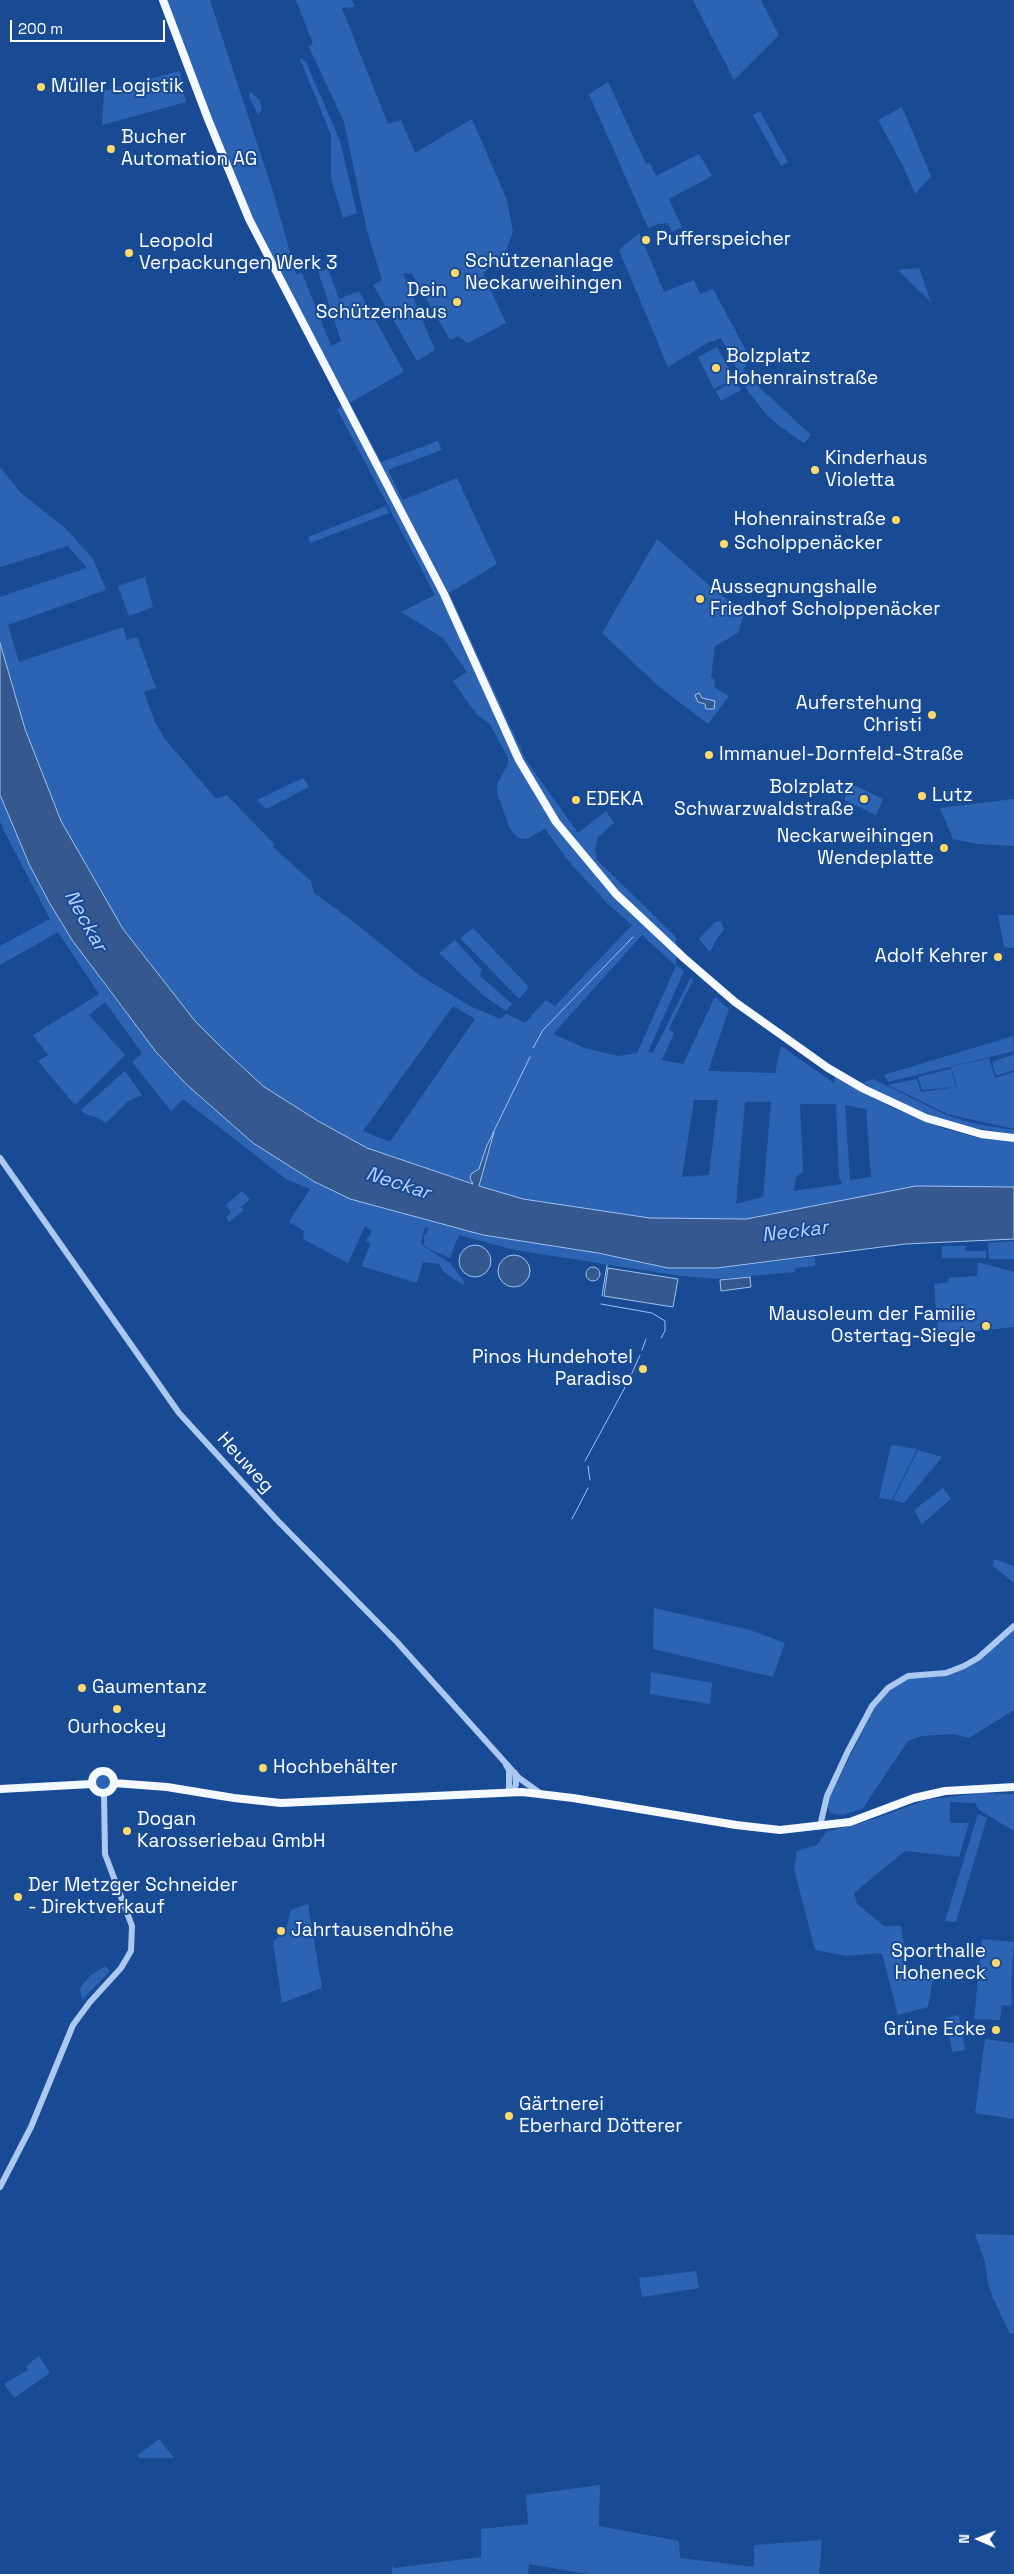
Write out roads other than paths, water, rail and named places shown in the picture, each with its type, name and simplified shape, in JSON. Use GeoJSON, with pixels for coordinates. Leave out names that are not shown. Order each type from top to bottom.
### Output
{"type":"FeatureCollection","features":[{"type":"Feature","properties":{"kind":"main road"},"geometry":{"type":"LineString","coordinates":[[163,0],[208,119],[249,218],[452,610],[519,760],[556,822],[616,894],[684,958],[735,1002],[828,1068],[864,1089],[926,1118],[972,1132],[1014,1138]]}},
{"type":"Feature","properties":{"kind":"main road"},"geometry":{"type":"LineString","coordinates":[[104,1771],[112,1775],[114,1783],[110,1791],[104,1793],[95,1790],[92,1784],[96,1774],[104,1771]]}},
{"type":"Feature","properties":{"kind":"main road"},"geometry":{"type":"LineString","coordinates":[[114,1783],[167,1787],[265,1802],[345,1801],[509,1793],[543,1794],[763,1829],[820,1826],[850,1822],[937,1792],[972,1787],[1014,1787]]}},
{"type":"Feature","properties":{"kind":"main road"},"geometry":{"type":"LineString","coordinates":[[0,1789],[92,1784]]}},
{"type":"Feature","properties":{"kind":"street","name":"Heuweg"},"geometry":{"type":"LineString","coordinates":[[0,1158],[180,1413],[283,1526],[397,1642],[526,1785],[543,1794]]}},
{"type":"Feature","properties":{"kind":"street"},"geometry":{"type":"LineString","coordinates":[[820,1826],[827,1796],[844,1759],[866,1717],[888,1688],[908,1676],[946,1673],[964,1666],[978,1658],[1014,1626]]}},
{"type":"Feature","properties":{"kind":"street"},"geometry":{"type":"LineString","coordinates":[[503,1759],[509,1770],[509,1793]]}},
{"type":"Feature","properties":{"kind":"street"},"geometry":{"type":"LineString","coordinates":[[509,1793],[514,1790],[516,1784],[515,1773]]}},
{"type":"Feature","properties":{"kind":"street"},"geometry":{"type":"LineString","coordinates":[[0,2187],[31,2127],[74,2025],[90,2002],[121,1968],[131,1951],[132,1926],[105,1854],[104,1793]]}},
{"type":"Feature","properties":{"kind":"water","name":"Neckar"},"geometry":{"type":"Polygon","coordinates":[[[0,643],[25,729],[61,821],[123,929],[195,1021],[222,1048],[263,1086],[318,1121],[367,1148],[473,1184],[470,1178],[471,1174],[479,1169],[487,1145],[494,1132],[479,1186],[523,1199],[650,1218],[746,1219],[916,1186],[1014,1187],[1014,1239],[905,1244],[717,1268],[668,1268],[598,1253],[483,1235],[350,1199],[313,1181],[253,1143],[186,1084],[156,1052],[72,940],[49,902],[30,866],[0,795],[0,643]]]}},
{"type":"Feature","properties":{"kind":"water"},"geometry":{"type":"Polygon","coordinates":[[[699,693],[702,698],[715,701],[714,709],[706,709],[705,704],[698,702],[695,695],[699,693]]]}},
{"type":"Feature","properties":{"kind":"water"},"geometry":{"type":"Polygon","coordinates":[[[475,1245],[481,1246],[486,1250],[490,1255],[490,1267],[486,1272],[481,1276],[475,1277],[469,1276],[464,1272],[460,1267],[459,1261],[460,1255],[464,1250],[469,1246],[475,1245]]]}},
{"type":"Feature","properties":{"kind":"water"},"geometry":{"type":"Polygon","coordinates":[[[514,1255],[525,1260],[530,1271],[525,1282],[514,1287],[503,1282],[498,1271],[503,1260],[514,1255]]]}},
{"type":"Feature","properties":{"kind":"water"},"geometry":{"type":"Polygon","coordinates":[[[590,1267],[596,1267],[600,1274],[596,1281],[590,1281],[586,1277],[586,1271],[590,1267]]]}},
{"type":"Feature","properties":{"kind":"water"},"geometry":{"type":"Polygon","coordinates":[[[608,1268],[678,1279],[673,1307],[604,1296],[608,1268]]]}},
{"type":"Feature","properties":{"kind":"water"},"geometry":{"type":"Polygon","coordinates":[[[750,1277],[751,1287],[721,1291],[720,1280],[750,1277]]]}},
{"type":"Feature","properties":{"kind":"waterway"},"geometry":{"type":"LineString","coordinates":[[533,1048],[543,1030],[633,937]]}},
{"type":"Feature","properties":{"kind":"waterway"},"geometry":{"type":"LineString","coordinates":[[493,1133],[530,1057]]}},
{"type":"Feature","properties":{"kind":"waterway"},"geometry":{"type":"LineString","coordinates":[[602,1296],[607,1265]]}},
{"type":"Feature","properties":{"kind":"waterway"},"geometry":{"type":"LineString","coordinates":[[601,1304],[652,1313],[665,1321],[665,1331],[661,1338]]}},
{"type":"Feature","properties":{"kind":"waterway"},"geometry":{"type":"LineString","coordinates":[[642,1350],[646,1339]]}},
{"type":"Feature","properties":{"kind":"waterway"},"geometry":{"type":"LineString","coordinates":[[585,1461],[629,1380],[640,1355]]}},
{"type":"Feature","properties":{"kind":"waterway"},"geometry":{"type":"LineString","coordinates":[[588,1466],[590,1480]]}},
{"type":"Feature","properties":{"kind":"waterway"},"geometry":{"type":"LineString","coordinates":[[572,1519],[588,1488]]}},
{"type":"Feature","properties":{"kind":"place","name":"Müller Logistik"},"geometry":{"type":"Point","coordinates":[41,87]}},
{"type":"Feature","properties":{"kind":"place","name":"Bucher Automation AG"},"geometry":{"type":"Point","coordinates":[111,149]}},
{"type":"Feature","properties":{"kind":"place","name":"Pufferspeicher"},"geometry":{"type":"Point","coordinates":[646,240]}},
{"type":"Feature","properties":{"kind":"place","name":"Leopold Verpackungen Werk 3"},"geometry":{"type":"Point","coordinates":[129,253]}},
{"type":"Feature","properties":{"kind":"place","name":"Schützenanlage Neckarweihingen"},"geometry":{"type":"Point","coordinates":[455,273]}},
{"type":"Feature","properties":{"kind":"place","name":"Dein Schützenhaus"},"geometry":{"type":"Point","coordinates":[457,302]}},
{"type":"Feature","properties":{"kind":"place","name":"Bolzplatz Hohenrainstraße"},"geometry":{"type":"Point","coordinates":[716,368]}},
{"type":"Feature","properties":{"kind":"place","name":"Kinderhaus Violetta"},"geometry":{"type":"Point","coordinates":[815,470]}},
{"type":"Feature","properties":{"kind":"place","name":"Hohenrainstraße"},"geometry":{"type":"Point","coordinates":[896,520]}},
{"type":"Feature","properties":{"kind":"place","name":"Scholppenäcker"},"geometry":{"type":"Point","coordinates":[724,544]}},
{"type":"Feature","properties":{"kind":"place","name":"Aussegnungshalle Friedhof Scholppenäcker"},"geometry":{"type":"Point","coordinates":[700,599]}},
{"type":"Feature","properties":{"kind":"place","name":"Auferstehung Christi"},"geometry":{"type":"Point","coordinates":[932,715]}},
{"type":"Feature","properties":{"kind":"place","name":"Immanuel-Dornfeld-Straße"},"geometry":{"type":"Point","coordinates":[709,755]}},
{"type":"Feature","properties":{"kind":"place","name":"Lutz"},"geometry":{"type":"Point","coordinates":[922,796]}},
{"type":"Feature","properties":{"kind":"place","name":"Bolzplatz Schwarzwaldstraße"},"geometry":{"type":"Point","coordinates":[864,799]}},
{"type":"Feature","properties":{"kind":"place","name":"EDEKA"},"geometry":{"type":"Point","coordinates":[576,800]}},
{"type":"Feature","properties":{"kind":"place","name":"Neckarweihingen Wendeplatte"},"geometry":{"type":"Point","coordinates":[944,848]}},
{"type":"Feature","properties":{"kind":"place","name":"Adolf Kehrer"},"geometry":{"type":"Point","coordinates":[998,957]}},
{"type":"Feature","properties":{"kind":"place","name":"Mausoleum der Familie Ostertag-Siegle"},"geometry":{"type":"Point","coordinates":[986,1326]}},
{"type":"Feature","properties":{"kind":"place","name":"Pinos Hundehotel Paradiso"},"geometry":{"type":"Point","coordinates":[643,1369]}},
{"type":"Feature","properties":{"kind":"place","name":"Gaumentanz"},"geometry":{"type":"Point","coordinates":[82,1688]}},
{"type":"Feature","properties":{"kind":"place","name":"Ourhockey"},"geometry":{"type":"Point","coordinates":[117,1709]}},
{"type":"Feature","properties":{"kind":"place","name":"Hochbehälter"},"geometry":{"type":"Point","coordinates":[263,1768]}},
{"type":"Feature","properties":{"kind":"place","name":"Dogan Karosseriebau GmbH"},"geometry":{"type":"Point","coordinates":[127,1831]}},
{"type":"Feature","properties":{"kind":"place","name":"Der Metzger Schneider - Direktverkauf"},"geometry":{"type":"Point","coordinates":[18,1897]}},
{"type":"Feature","properties":{"kind":"place","name":"Jahrtausendhöhe"},"geometry":{"type":"Point","coordinates":[281,1931]}},
{"type":"Feature","properties":{"kind":"place","name":"Sporthalle Hoheneck"},"geometry":{"type":"Point","coordinates":[996,1963]}},
{"type":"Feature","properties":{"kind":"place","name":"Grüne Ecke"},"geometry":{"type":"Point","coordinates":[996,2030]}},
{"type":"Feature","properties":{"kind":"place","name":"Gärtnerei Eberhard Dötterer"},"geometry":{"type":"Point","coordinates":[509,2116]}}]}
